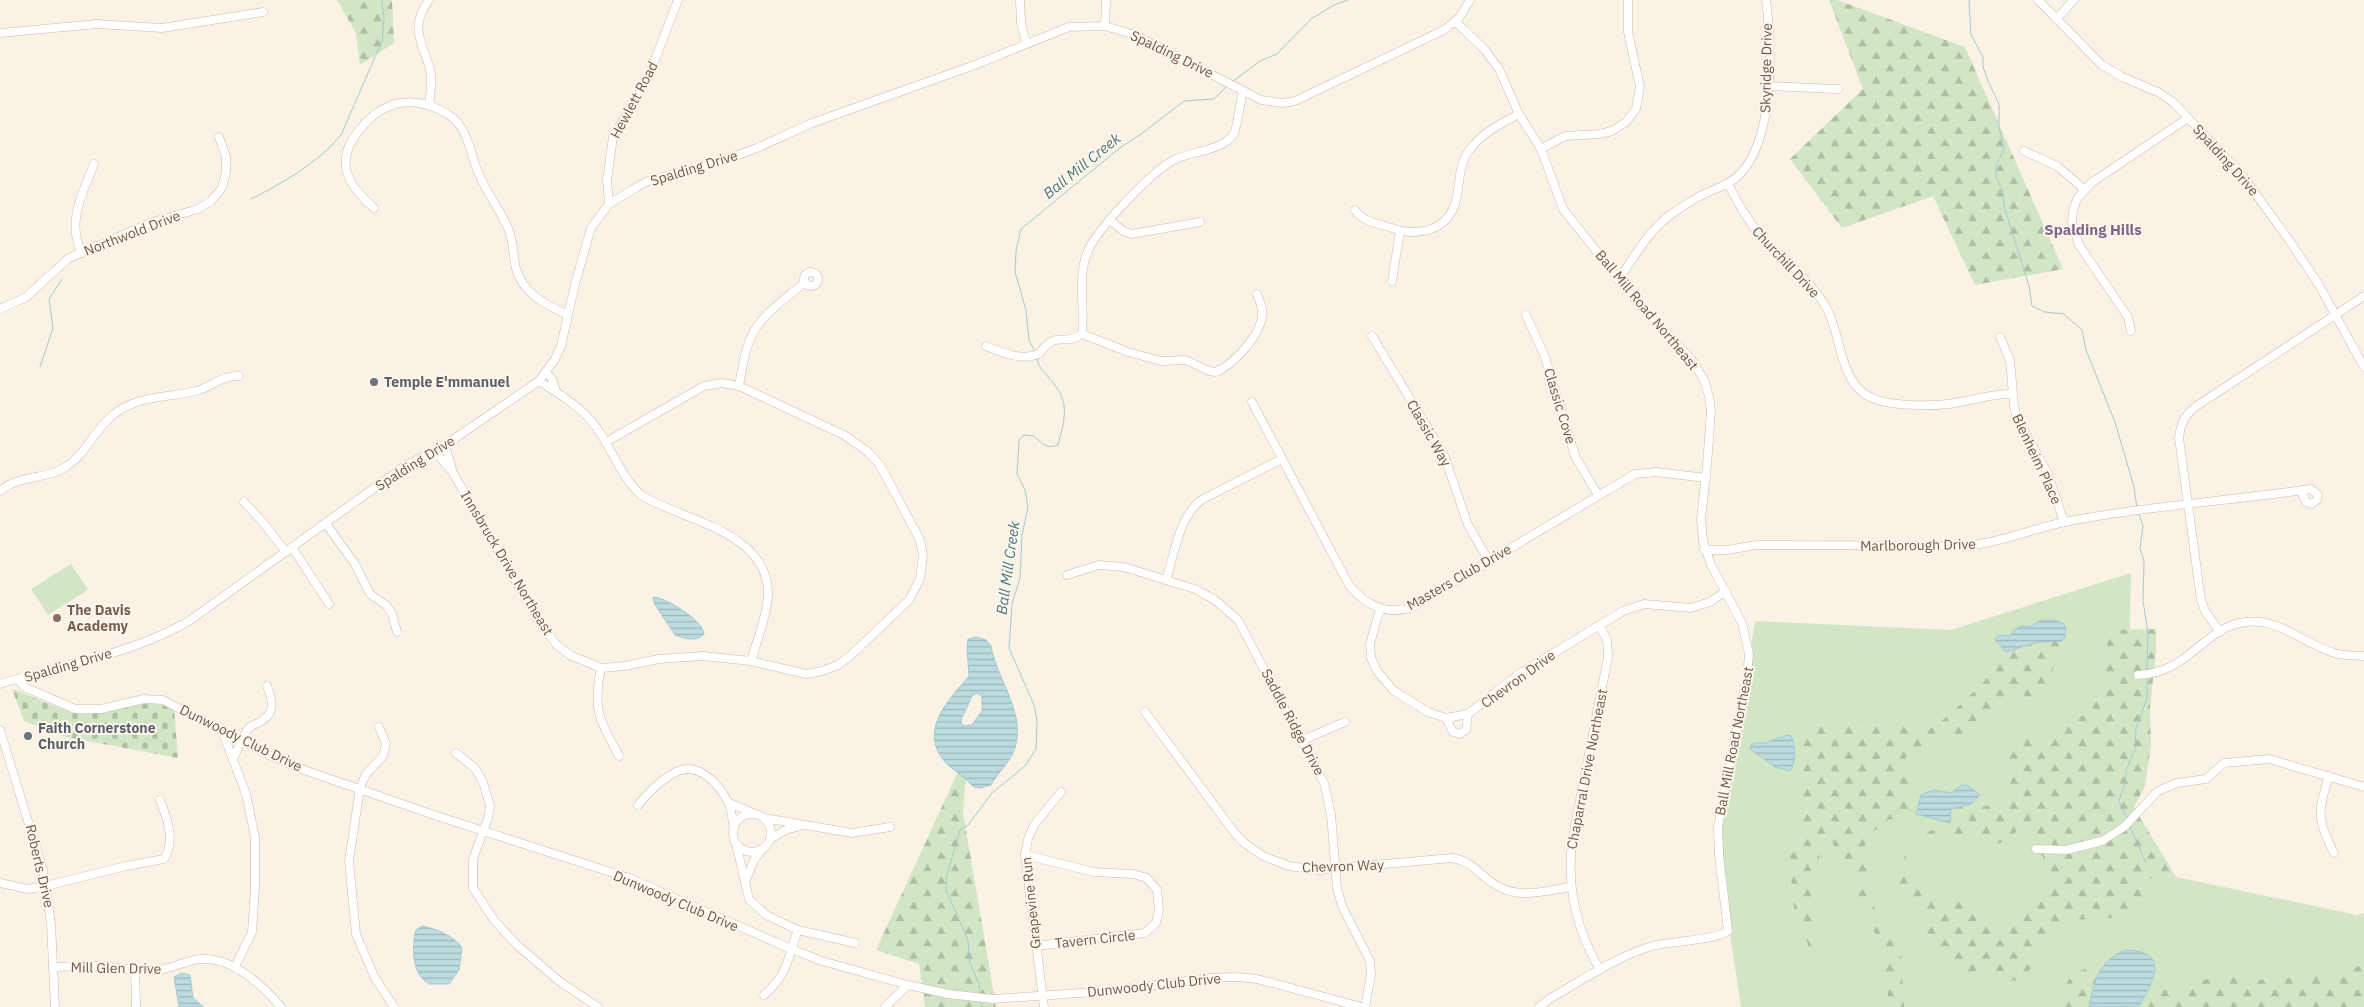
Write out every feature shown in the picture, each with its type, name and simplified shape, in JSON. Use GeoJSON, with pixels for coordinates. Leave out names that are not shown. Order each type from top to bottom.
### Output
{"type":"FeatureCollection","features":[{"type":"Feature","properties":{"kind":"street"},"geometry":{"type":"LineString","coordinates":[[429,0],[421,13],[418,30],[420,43],[431,76],[429,106]]}},
{"type":"Feature","properties":{"kind":"street","name":"Hewlett Road"},"geometry":{"type":"LineString","coordinates":[[609,204],[607,180],[613,137],[648,78],[678,0]]}},
{"type":"Feature","properties":{"kind":"street"},"geometry":{"type":"LineString","coordinates":[[1020,0],[1021,22],[1026,43]]}},
{"type":"Feature","properties":{"kind":"street"},"geometry":{"type":"LineString","coordinates":[[1105,26],[1106,0]]}},
{"type":"Feature","properties":{"kind":"street"},"geometry":{"type":"LineString","coordinates":[[1456,22],[1470,0]]}},
{"type":"Feature","properties":{"kind":"street"},"geometry":{"type":"LineString","coordinates":[[1541,149],[1565,136],[1599,134],[1612,131],[1626,122],[1636,109],[1640,87],[1628,32],[1628,0]]}},
{"type":"Feature","properties":{"kind":"street","name":"Skyridge Drive"},"geometry":{"type":"LineString","coordinates":[[1618,280],[1662,221],[1694,199],[1728,184],[1746,168],[1757,148],[1765,119],[1768,86],[1769,36],[1766,0]]}},
{"type":"Feature","properties":{"kind":"street","name":"Spalding Drive"},"geometry":{"type":"LineString","coordinates":[[2038,0],[2102,65],[2122,77],[2162,94],[2188,118],[2255,191],[2290,240],[2336,314],[2364,368]]}},
{"type":"Feature","properties":{"kind":"street"},"geometry":{"type":"LineString","coordinates":[[2056,19],[2074,0]]}},
{"type":"Feature","properties":{"kind":"street"},"geometry":{"type":"LineString","coordinates":[[0,33],[97,24],[162,28],[263,12]]}},
{"type":"Feature","properties":{"kind":"street","name":"Spalding Drive"},"geometry":{"type":"LineString","coordinates":[[0,684],[126,648],[173,630],[326,524],[405,466],[445,445],[539,381],[561,346],[591,228],[609,204],[648,181],[722,161],[757,148],[812,123],[972,66],[1069,27],[1105,26],[1135,35],[1243,91],[1270,102],[1283,103],[1295,101],[1456,22]]}},
{"type":"Feature","properties":{"kind":"street","name":"Ball Mill Road Northeast"},"geometry":{"type":"LineString","coordinates":[[1456,22],[1493,60],[1519,114],[1541,149],[1563,209],[1618,280],[1692,360],[1704,380],[1711,411],[1701,519],[1704,550],[1742,624],[1749,654],[1747,677],[1718,827],[1718,855],[1728,931],[1724,934],[1654,946],[1600,970]]}},
{"type":"Feature","properties":{"kind":"street"},"geometry":{"type":"LineString","coordinates":[[1768,86],[1838,89]]}},
{"type":"Feature","properties":{"kind":"street"},"geometry":{"type":"LineString","coordinates":[[1082,334],[1085,259],[1093,242],[1136,191],[1162,167],[1184,156],[1213,148],[1232,136],[1237,129],[1238,107],[1243,91]]}},
{"type":"Feature","properties":{"kind":"street"},"geometry":{"type":"LineString","coordinates":[[374,208],[355,191],[347,174],[345,158],[351,139],[370,116],[386,106],[404,102],[429,106],[451,116],[465,132],[483,186],[510,232],[516,269],[524,285],[540,301],[568,315]]}},
{"type":"Feature","properties":{"kind":"street"},"geometry":{"type":"LineString","coordinates":[[1356,210],[1364,219],[1400,231],[1412,233],[1425,232],[1445,220],[1455,204],[1461,164],[1468,152],[1486,133],[1519,114]]}},
{"type":"Feature","properties":{"kind":"street"},"geometry":{"type":"LineString","coordinates":[[2131,331],[2128,317],[2074,234],[2073,211],[2084,190],[2188,118]]}},
{"type":"Feature","properties":{"kind":"street","name":"Northwold Drive"},"geometry":{"type":"LineString","coordinates":[[0,309],[26,298],[61,264],[82,252],[153,222],[198,209],[211,201],[222,188],[226,172],[226,157],[219,138]]}},
{"type":"Feature","properties":{"kind":"street"},"geometry":{"type":"LineString","coordinates":[[2024,151],[2057,166],[2084,190]]}},
{"type":"Feature","properties":{"kind":"street"},"geometry":{"type":"LineString","coordinates":[[82,252],[75,236],[74,220],[94,164]]}},
{"type":"Feature","properties":{"kind":"street","name":"Churchill Drive"},"geometry":{"type":"LineString","coordinates":[[1728,184],[1750,223],[1808,282],[1821,299],[1834,325],[1848,372],[1864,393],[1888,402],[1946,404],[1995,394],[2012,394]]}},
{"type":"Feature","properties":{"kind":"street"},"geometry":{"type":"LineString","coordinates":[[1111,221],[1123,231],[1132,234],[1200,222]]}},
{"type":"Feature","properties":{"kind":"street"},"geometry":{"type":"LineString","coordinates":[[1392,281],[1400,231]]}},
{"type":"Feature","properties":{"kind":"street"},"geometry":{"type":"LineString","coordinates":[[739,386],[748,345],[756,328],[767,314],[806,282]]}},
{"type":"Feature","properties":{"kind":"street"},"geometry":{"type":"LineString","coordinates":[[1082,334],[1128,352],[1161,361],[1186,360],[1209,371],[1216,372],[1242,352],[1258,330],[1262,314],[1257,294]]}},
{"type":"Feature","properties":{"kind":"street"},"geometry":{"type":"LineString","coordinates":[[2220,632],[2201,600],[2179,438],[2181,425],[2195,407],[2364,296]]}},
{"type":"Feature","properties":{"kind":"street","name":"Classic Cove"},"geometry":{"type":"LineString","coordinates":[[1526,315],[1545,357],[1575,456],[1598,496]]}},
{"type":"Feature","properties":{"kind":"street"},"geometry":{"type":"LineString","coordinates":[[986,346],[1010,356],[1035,356],[1052,340],[1075,338],[1082,334]]}},
{"type":"Feature","properties":{"kind":"street","name":"Classic Way"},"geometry":{"type":"LineString","coordinates":[[1372,336],[1444,455],[1468,525],[1489,561]]}},
{"type":"Feature","properties":{"kind":"street","name":"Blenheim Place"},"geometry":{"type":"LineString","coordinates":[[2000,337],[2010,360],[2012,394],[2017,418],[2048,474],[2064,522]]}},
{"type":"Feature","properties":{"kind":"street"},"geometry":{"type":"LineString","coordinates":[[546,372],[552,379],[556,391]]}},
{"type":"Feature","properties":{"kind":"street"},"geometry":{"type":"LineString","coordinates":[[0,491],[14,482],[47,475],[67,467],[75,460],[105,422],[133,403],[144,399],[195,391],[228,377],[239,376]]}},
{"type":"Feature","properties":{"kind":"street"},"geometry":{"type":"LineString","coordinates":[[539,381],[556,391],[592,421],[630,483],[641,495],[735,538],[748,547],[758,559],[766,577],[768,596],[751,661]]}},
{"type":"Feature","properties":{"kind":"street"},"geometry":{"type":"LineString","coordinates":[[606,442],[704,386],[722,383],[739,386],[844,435],[867,450],[880,466],[901,502],[920,540],[923,556],[920,579],[909,600],[838,665],[822,671],[806,674],[751,661],[719,657],[684,656],[601,668],[596,692],[597,710],[602,724],[619,756]]}},
{"type":"Feature","properties":{"kind":"street","name":"Masters Club Drive"},"geometry":{"type":"LineString","coordinates":[[1252,402],[1349,585],[1362,599],[1380,608],[1396,611],[1412,607],[1628,477],[1643,472],[1656,472],[1706,478]]}},
{"type":"Feature","properties":{"kind":"street","name":"Innsbruck Drive Northeast"},"geometry":{"type":"LineString","coordinates":[[445,445],[454,474]]}},
{"type":"Feature","properties":{"kind":"street","name":"Innsbruck Drive Northeast"},"geometry":{"type":"LineString","coordinates":[[433,450],[454,474],[546,633],[570,655],[601,668]]}},
{"type":"Feature","properties":{"kind":"street"},"geometry":{"type":"LineString","coordinates":[[1166,580],[1185,520],[1193,507],[1204,499],[1282,459]]}},
{"type":"Feature","properties":{"kind":"street","name":"Marlborough Drive"},"geometry":{"type":"LineString","coordinates":[[1704,550],[1727,550],[1756,545],[1965,546],[1998,541],[2064,522],[2301,491]]}},
{"type":"Feature","properties":{"kind":"street"},"geometry":{"type":"LineString","coordinates":[[244,502],[289,549],[329,604]]}},
{"type":"Feature","properties":{"kind":"street"},"geometry":{"type":"LineString","coordinates":[[326,524],[358,568],[370,594],[386,605],[392,614],[398,632]]}},
{"type":"Feature","properties":{"kind":"street","name":"Saddle Ridge Drive"},"geometry":{"type":"LineString","coordinates":[[1067,575],[1099,565],[1114,565],[1205,594],[1228,610],[1238,620],[1316,764],[1328,796],[1337,888],[1342,906],[1370,961],[1371,975],[1363,1007]]}},
{"type":"Feature","properties":{"kind":"street","name":"Chevron Drive"},"geometry":{"type":"LineString","coordinates":[[1446,718],[1468,714],[1520,674],[1599,625],[1635,606],[1652,604],[1676,608],[1691,608],[1710,602],[1726,591]]}},
{"type":"Feature","properties":{"kind":"street"},"geometry":{"type":"LineString","coordinates":[[1380,608],[1370,644],[1371,658],[1377,671],[1394,691],[1428,712],[1446,718],[1453,732],[1460,734],[1466,730],[1468,714]]}},
{"type":"Feature","properties":{"kind":"street"},"geometry":{"type":"LineString","coordinates":[[2138,675],[2156,673],[2173,667],[2220,632],[2243,623],[2267,622],[2284,628],[2330,652],[2364,656]]}},
{"type":"Feature","properties":{"kind":"street","name":"Chaparral Drive Northeast"},"geometry":{"type":"LineString","coordinates":[[1599,625],[1607,640],[1608,657],[1572,841],[1570,887],[1580,931],[1600,970]]}},
{"type":"Feature","properties":{"kind":"street","name":"Dunwoody Club Drive"},"geometry":{"type":"LineString","coordinates":[[18,679],[24,687],[76,709],[101,709],[144,699],[157,699],[170,703],[286,762],[437,816],[629,878],[791,950],[822,961],[908,985],[970,998],[1042,996],[1109,991],[1210,978],[1238,977],[1256,979],[1363,1007]]}},
{"type":"Feature","properties":{"kind":"street"},"geometry":{"type":"LineString","coordinates":[[233,759],[249,728],[263,720],[270,712],[272,699],[267,686]]}},
{"type":"Feature","properties":{"kind":"street","name":"Chevron Way"},"geometry":{"type":"LineString","coordinates":[[1145,712],[1243,842],[1264,856],[1289,866],[1304,869],[1336,869],[1452,858],[1471,864],[1494,885],[1511,892],[1527,894],[1570,887]]}},
{"type":"Feature","properties":{"kind":"street"},"geometry":{"type":"LineString","coordinates":[[1303,740],[1346,722]]}},
{"type":"Feature","properties":{"kind":"street"},"geometry":{"type":"LineString","coordinates":[[379,727],[386,744],[383,756],[366,774],[360,788],[349,861],[356,934],[375,978],[394,1007]]}},
{"type":"Feature","properties":{"kind":"street"},"geometry":{"type":"LineString","coordinates":[[221,728],[246,794],[252,819],[255,852],[252,932],[235,967]]}},
{"type":"Feature","properties":{"kind":"street","name":"Roberts Drive"},"geometry":{"type":"LineString","coordinates":[[0,730],[48,886],[55,1007]]}},
{"type":"Feature","properties":{"kind":"street"},"geometry":{"type":"LineString","coordinates":[[456,753],[474,768],[483,782],[490,806],[485,830],[472,859],[472,884],[478,897],[494,920],[516,944],[559,981],[598,1007]]}},
{"type":"Feature","properties":{"kind":"street"},"geometry":{"type":"LineString","coordinates":[[2036,850],[2066,850],[2102,841],[2124,827],[2158,792],[2177,783],[2206,779],[2224,764],[2269,759],[2364,787]]}},
{"type":"Feature","properties":{"kind":"street"},"geometry":{"type":"LineString","coordinates":[[638,805],[657,784],[678,771],[691,769],[703,772],[711,779],[729,803],[736,843],[750,899],[766,915],[798,930],[856,942]]}},
{"type":"Feature","properties":{"kind":"street"},"geometry":{"type":"LineString","coordinates":[[2328,776],[2319,806],[2319,815],[2325,836],[2334,853]]}},
{"type":"Feature","properties":{"kind":"street","name":"Grapevine Run"},"geometry":{"type":"LineString","coordinates":[[1044,1007],[1024,855],[1034,825],[1062,792]]}},
{"type":"Feature","properties":{"kind":"street"},"geometry":{"type":"LineString","coordinates":[[0,883],[27,889],[48,886],[126,866],[164,859],[169,851],[170,834],[160,800]]}},
{"type":"Feature","properties":{"kind":"street"},"geometry":{"type":"LineString","coordinates":[[729,803],[764,818],[802,826],[862,833],[890,827]]}},
{"type":"Feature","properties":{"kind":"street"},"geometry":{"type":"LineString","coordinates":[[734,828],[742,817],[753,814]]}},
{"type":"Feature","properties":{"kind":"street"},"geometry":{"type":"LineString","coordinates":[[764,818],[771,828],[770,839]]}},
{"type":"Feature","properties":{"kind":"street"},"geometry":{"type":"LineString","coordinates":[[746,882],[754,860],[770,839],[786,830],[802,826]]}},
{"type":"Feature","properties":{"kind":"street"},"geometry":{"type":"LineString","coordinates":[[736,843],[747,851],[761,850]]}},
{"type":"Feature","properties":{"kind":"street","name":"Tavern Circle"},"geometry":{"type":"LineString","coordinates":[[1024,855],[1094,872],[1140,875],[1153,883],[1158,897],[1159,910],[1156,923],[1145,933],[1036,946]]}},
{"type":"Feature","properties":{"kind":"street"},"geometry":{"type":"LineString","coordinates":[[764,995],[776,984],[783,974],[790,960],[791,950],[798,930]]}},
{"type":"Feature","properties":{"kind":"street","name":"Mill Glen Drive"},"geometry":{"type":"LineString","coordinates":[[54,967],[82,965],[155,971],[200,959],[219,961],[235,967],[272,997],[280,1007]]}},
{"type":"Feature","properties":{"kind":"street"},"geometry":{"type":"LineString","coordinates":[[135,970],[136,1007]]}},
{"type":"Feature","properties":{"kind":"street"},"geometry":{"type":"LineString","coordinates":[[1539,1007],[1549,999],[1600,970]]}},
{"type":"Feature","properties":{"kind":"street"},"geometry":{"type":"LineString","coordinates":[[884,1007],[908,985]]}},
{"type":"Feature","properties":{"kind":"green space"},"geometry":{"type":"Polygon","coordinates":[[[337,0],[392,0],[394,43],[360,65],[356,33],[337,0]]]}},
{"type":"Feature","properties":{"kind":"green space"},"geometry":{"type":"Polygon","coordinates":[[[1829,0],[1837,0],[1965,47],[2063,269],[1975,285],[1933,196],[1842,228],[1790,159],[1863,89],[1829,0]]]}},
{"type":"Feature","properties":{"kind":"green space"},"geometry":{"type":"Polygon","coordinates":[[[71,564],[88,590],[48,615],[31,589],[71,564]]]}},
{"type":"Feature","properties":{"kind":"green space"},"geometry":{"type":"Polygon","coordinates":[[[2131,573],[2127,735],[2057,883],[2176,877],[2357,915],[2364,913],[2364,1007],[1741,1007],[1730,934],[1720,843],[1755,621],[1951,630],[2131,573]]]}},
{"type":"Feature","properties":{"kind":"green space"},"geometry":{"type":"Polygon","coordinates":[[[2156,629],[2156,651],[2150,708],[2151,746],[2145,786],[2134,807],[2176,877],[2145,879],[2148,905],[2127,917],[2073,920],[2051,926],[2029,971],[2017,981],[1988,972],[1964,973],[1950,966],[1942,959],[1929,940],[1912,897],[1897,882],[1893,875],[1904,867],[1905,855],[1918,883],[1929,892],[1958,901],[1974,915],[1993,922],[2005,921],[2057,883],[2028,830],[2020,827],[2011,837],[1995,844],[1988,844],[1952,834],[1913,838],[1950,823],[1951,809],[1998,805],[2007,800],[2011,779],[2006,749],[2013,744],[2069,724],[2084,714],[2090,707],[2096,698],[2103,675],[2108,630],[2156,629]]]}},
{"type":"Feature","properties":{"kind":"green space"},"geometry":{"type":"Polygon","coordinates":[[[2061,641],[2061,646],[2048,681],[2037,697],[2030,702],[2022,704],[2010,702],[1969,725],[1961,736],[1940,740],[1907,754],[1903,769],[1910,786],[1912,809],[1904,821],[1889,819],[1873,832],[1865,842],[1869,896],[1877,912],[1894,932],[1901,947],[1904,1007],[1889,1007],[1881,947],[1839,850],[1832,843],[1825,843],[1821,846],[1814,892],[1816,932],[1814,966],[1810,965],[1808,944],[1794,908],[1790,867],[1791,850],[1799,832],[1802,811],[1800,788],[1804,768],[1800,740],[1802,731],[1835,723],[1858,721],[1892,723],[1920,730],[1929,729],[1943,720],[1989,676],[2005,653],[2029,645],[2061,641]]]}},
{"type":"Feature","properties":{"kind":"green space"},"geometry":{"type":"Polygon","coordinates":[[[12,689],[82,714],[148,703],[174,708],[178,758],[66,737],[24,721],[12,689]]]}},
{"type":"Feature","properties":{"kind":"green space"},"geometry":{"type":"Polygon","coordinates":[[[968,750],[963,812],[996,1007],[925,1007],[919,964],[876,950],[968,750]]]}},
{"type":"Feature","properties":{"kind":"green space"},"geometry":{"type":"Polygon","coordinates":[[[2364,962],[2364,1007],[2139,1007],[2150,987],[2178,990],[2195,982],[2221,976],[2258,980],[2329,975],[2354,969],[2364,962]]]}},
{"type":"Feature","properties":{"kind":"green space"},"geometry":{"type":"Polygon","coordinates":[[[2086,969],[2099,970],[2089,1007],[2055,1007],[2059,996],[2073,973],[2086,969]]]}},
{"type":"Feature","properties":{"kind":"water"},"geometry":{"type":"Polygon","coordinates":[[[653,597],[666,601],[683,611],[698,623],[704,634],[694,639],[675,635],[654,603],[653,597]]]}},
{"type":"Feature","properties":{"kind":"water"},"geometry":{"type":"Polygon","coordinates":[[[2041,620],[2055,620],[2064,624],[2066,630],[2064,639],[2061,641],[2034,643],[2006,652],[1995,640],[1998,635],[2009,636],[2018,627],[2030,627],[2041,620]]]}},
{"type":"Feature","properties":{"kind":"water"},"geometry":{"type":"Polygon","coordinates":[[[976,637],[986,640],[991,646],[994,659],[1015,712],[1017,726],[1017,739],[1011,757],[991,785],[980,788],[974,787],[947,764],[938,752],[935,740],[935,729],[944,707],[969,676],[968,639],[976,637]],[[977,693],[971,697],[961,724],[965,726],[972,725],[982,711],[982,697],[977,693]]]}},
{"type":"Feature","properties":{"kind":"water"},"geometry":{"type":"Polygon","coordinates":[[[1787,735],[1791,736],[1793,740],[1794,749],[1794,759],[1790,771],[1775,767],[1750,749],[1751,745],[1755,743],[1765,743],[1787,735]]]}},
{"type":"Feature","properties":{"kind":"water"},"geometry":{"type":"Polygon","coordinates":[[[1962,785],[1967,785],[1980,795],[1971,804],[1951,809],[1950,823],[1916,814],[1921,795],[1934,790],[1951,793],[1962,785]]]}},
{"type":"Feature","properties":{"kind":"water"},"geometry":{"type":"Polygon","coordinates":[[[422,926],[449,936],[462,948],[459,970],[449,984],[430,984],[424,980],[416,968],[413,952],[414,937],[416,930],[422,926]]]}},
{"type":"Feature","properties":{"kind":"water"},"geometry":{"type":"Polygon","coordinates":[[[2125,950],[2149,956],[2154,962],[2155,969],[2150,987],[2139,1006],[2089,1007],[2099,973],[2109,960],[2125,950]]]}},
{"type":"Feature","properties":{"kind":"water"},"geometry":{"type":"Polygon","coordinates":[[[181,973],[190,975],[193,998],[204,1007],[179,1007],[174,977],[181,973]]]}},
{"type":"Feature","properties":{"kind":"waterway"},"geometry":{"type":"LineString","coordinates":[[251,199],[300,171],[322,154],[341,135],[382,41],[384,19],[382,0]]}},
{"type":"Feature","properties":{"kind":"waterway","name":"Ball Mill Creek"},"geometry":{"type":"LineString","coordinates":[[1232,82],[1260,61],[1277,54],[1311,19],[1334,5],[1348,0]]}},
{"type":"Feature","properties":{"kind":"waterway"},"geometry":{"type":"LineString","coordinates":[[1969,0],[1971,35],[1983,57],[1983,67],[1999,104],[1999,127],[2004,149],[1996,165],[1996,177],[2002,189],[2004,206],[2029,286],[2032,306],[2045,312],[2064,314],[2082,330],[2086,350],[2115,422],[2134,487],[2137,508]]}},
{"type":"Feature","properties":{"kind":"waterway","name":"Ball Mill Creek"},"geometry":{"type":"LineString","coordinates":[[1035,352],[1029,340],[1026,310],[1015,272],[1016,251],[1021,229],[1121,147],[1184,101],[1214,99],[1227,86]]}},
{"type":"Feature","properties":{"kind":"waterway"},"geometry":{"type":"LineString","coordinates":[[40,367],[53,328],[49,299],[62,279]]}},
{"type":"Feature","properties":{"kind":"waterway","name":"Ball Mill Creek"},"geometry":{"type":"LineString","coordinates":[[980,994],[979,984],[970,963],[968,940],[946,890],[946,878],[960,830],[968,825],[992,793],[1025,766],[1036,749],[1037,720],[1034,705],[1009,648],[1012,604],[1020,578],[1022,535],[1028,507],[1025,490],[1017,474],[1019,440],[1024,435],[1034,436],[1045,445],[1058,445],[1064,418],[1061,394],[1040,367],[1037,359]]}},
{"type":"Feature","properties":{"kind":"waterway"},"geometry":{"type":"LineString","coordinates":[[2139,514],[2143,526],[2140,548],[2144,561],[2143,601],[2148,632],[2147,671]]}},
{"type":"Feature","properties":{"kind":"waterway"},"geometry":{"type":"LineString","coordinates":[[2127,818],[2119,801],[2126,779],[2126,770],[2135,750],[2136,728],[2147,699],[2147,677]]}},
{"type":"Feature","properties":{"kind":"waterway"},"geometry":{"type":"LineString","coordinates":[[2130,827],[2146,863]]}},
{"type":"Feature","properties":{"kind":"waterway","name":"Ball Mill Creek"},"geometry":{"type":"LineString","coordinates":[[980,1000],[982,1007]]}},
{"type":"Feature","properties":{"kind":"place","name":"Temple E'mmanuel"},"geometry":{"type":"Point","coordinates":[374,382]}},
{"type":"Feature","properties":{"kind":"place","name":"The Davis Academy"},"geometry":{"type":"Point","coordinates":[57,618]}},
{"type":"Feature","properties":{"kind":"place","name":"Faith Cornerstone Church"},"geometry":{"type":"Point","coordinates":[28,736]}},
{"type":"Feature","properties":{"kind":"district","name":"Spalding Hills"},"geometry":{"type":"Point","coordinates":[2093,230]}}]}
